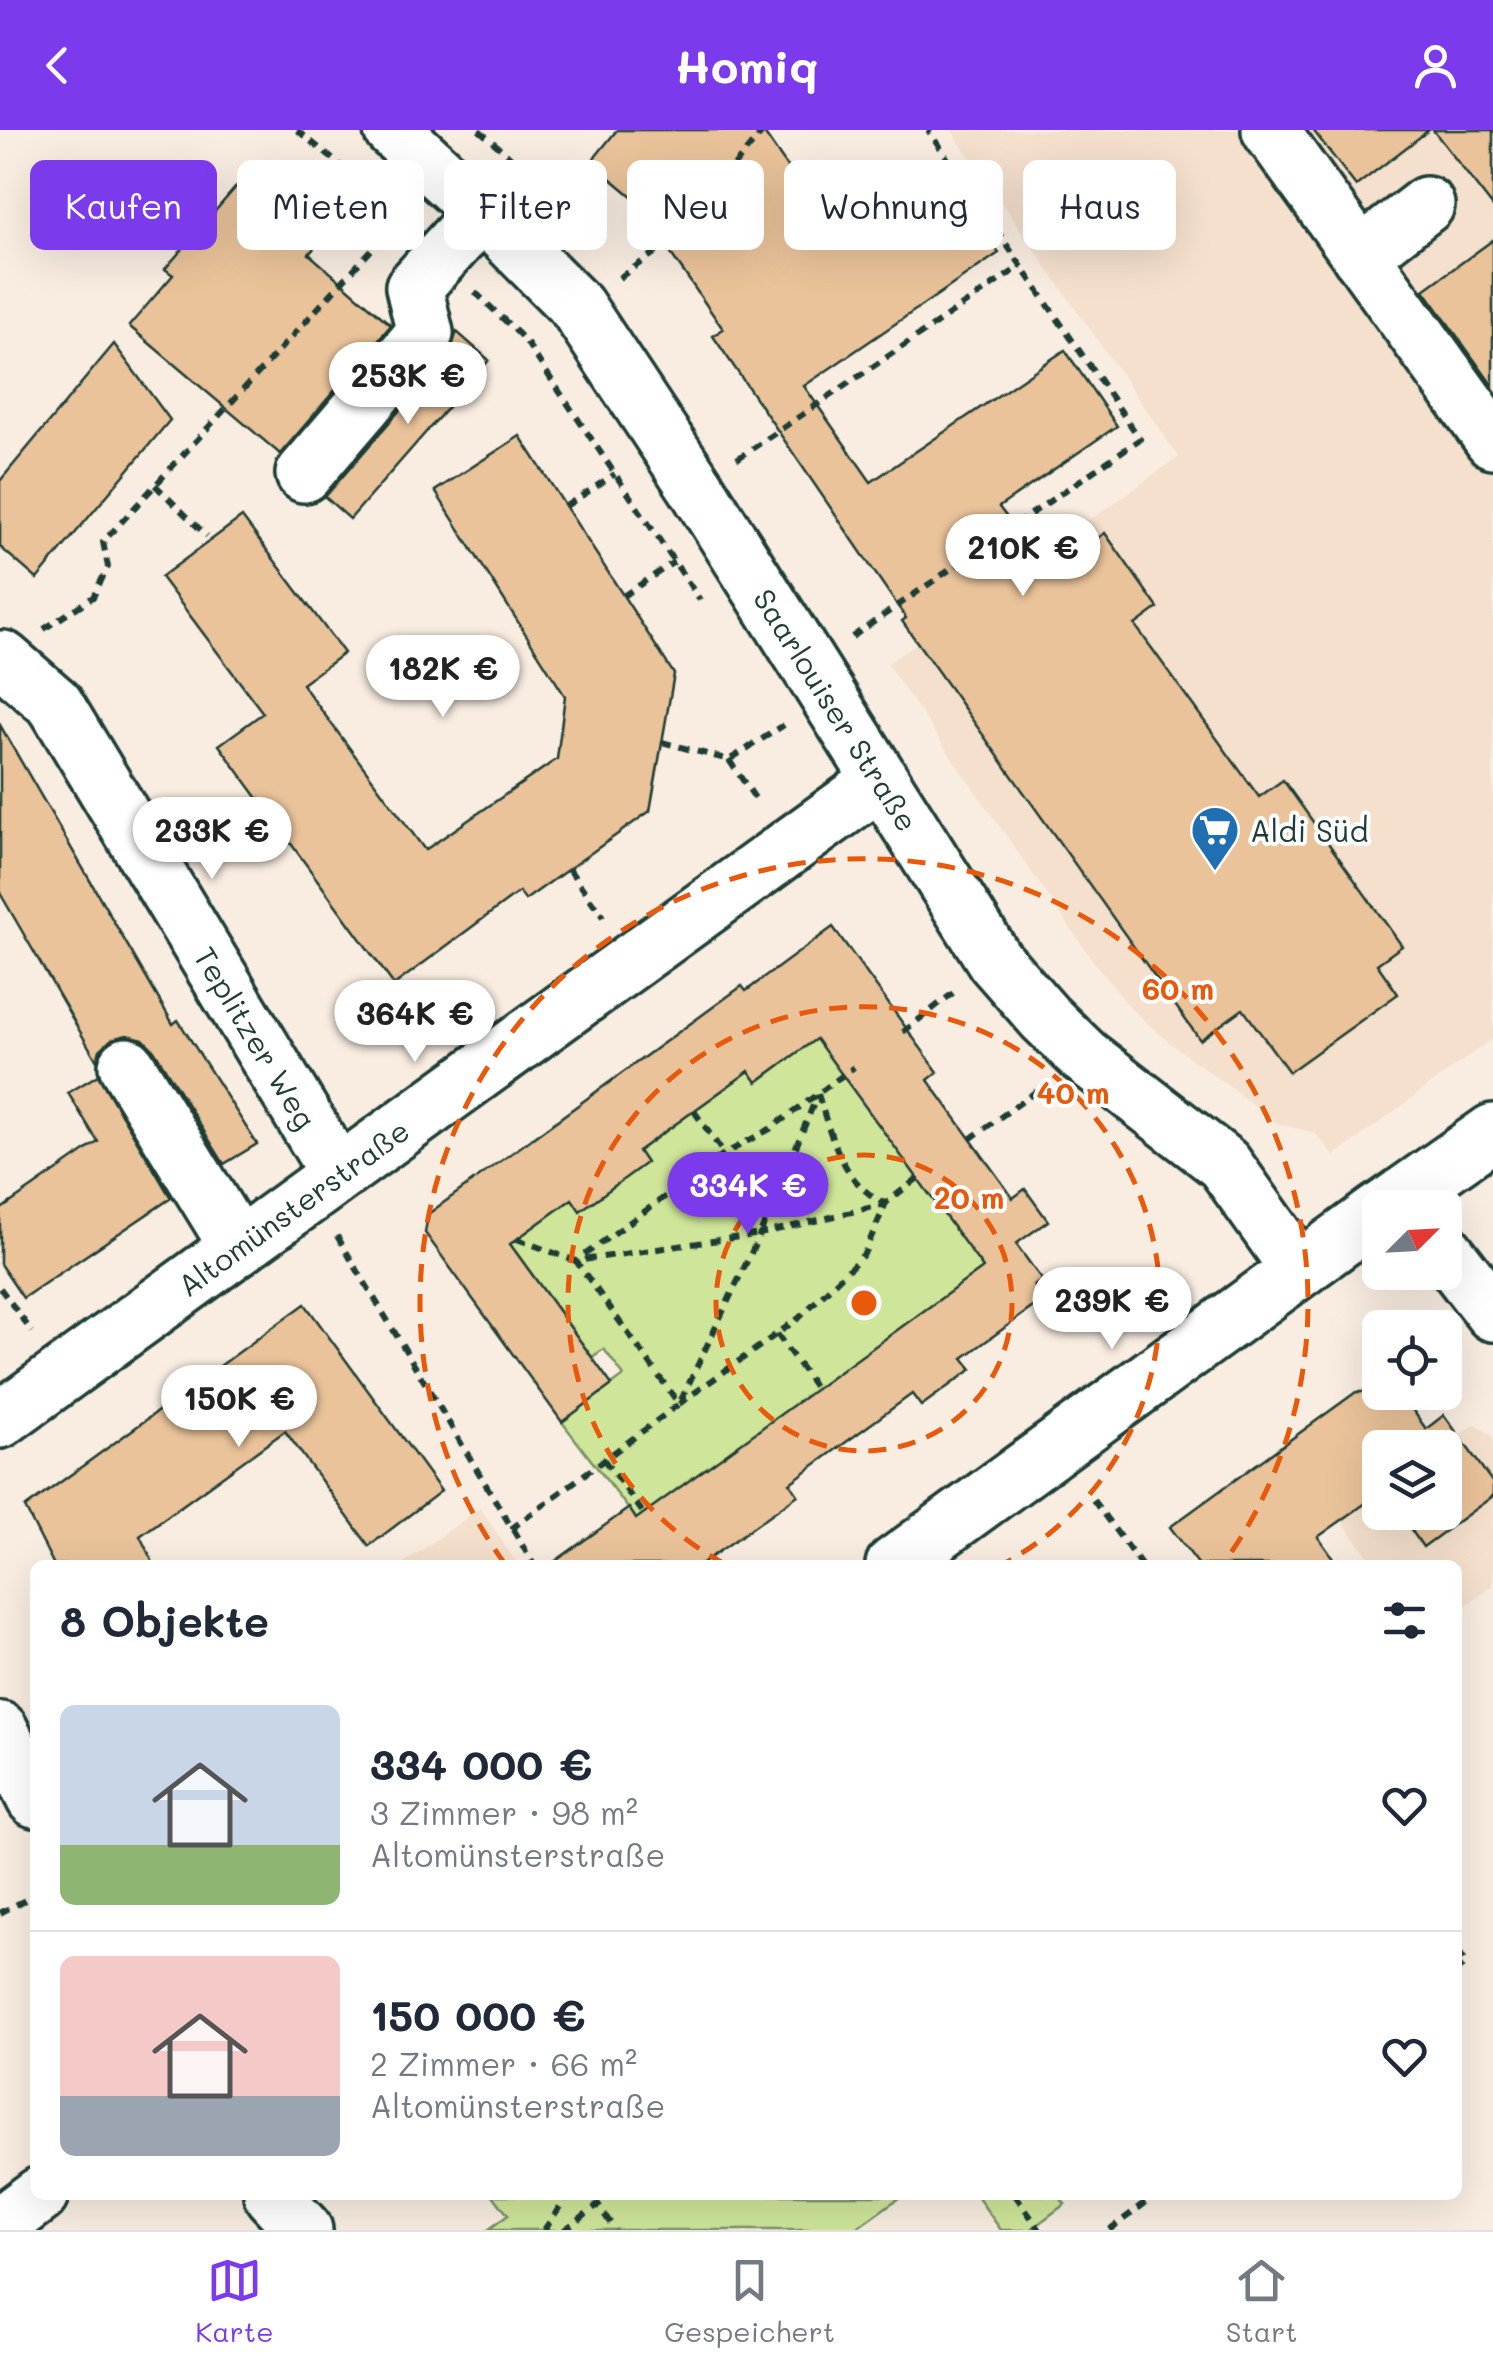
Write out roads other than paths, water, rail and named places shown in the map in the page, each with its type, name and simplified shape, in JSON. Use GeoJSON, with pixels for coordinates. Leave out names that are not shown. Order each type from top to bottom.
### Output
{"type":"FeatureCollection","features":[{"type":"Feature","properties":{"kind":"street","name":"Saarlouiser Straße"},"geometry":{"type":"LineString","coordinates":[[392,130],[444,177]]}},
{"type":"Feature","properties":{"kind":"street"},"geometry":{"type":"LineString","coordinates":[[1270,130],[1493,440]]}},
{"type":"Feature","properties":{"kind":"street"},"geometry":{"type":"LineString","coordinates":[[1360,256],[1426,206]]}},
{"type":"Feature","properties":{"kind":"street"},"geometry":{"type":"LineString","coordinates":[[304,474],[425,333],[414,288],[448,250]]}},
{"type":"Feature","properties":{"kind":"street","name":"Saarlouiser Straße"},"geometry":{"type":"LineString","coordinates":[[520,250],[577,307],[696,487],[995,961],[1084,1056],[1224,1164],[1298,1268]]}},
{"type":"Feature","properties":{"kind":"street","name":"Teplitzer Weg"},"geometry":{"type":"LineString","coordinates":[[3,658],[54,704],[325,1184]]}},
{"type":"Feature","properties":{"kind":"street","name":"Altomünsterstraße"},"geometry":{"type":"LineString","coordinates":[[0,1420],[880,781]]}},
{"type":"Feature","properties":{"kind":"street"},"geometry":{"type":"LineString","coordinates":[[127,1066],[238,1247]]}},
{"type":"Feature","properties":{"kind":"street"},"geometry":{"type":"LineString","coordinates":[[1415,1190],[1493,1132]]}},
{"type":"Feature","properties":{"kind":"street"},"geometry":{"type":"LineString","coordinates":[[901,1560],[1298,1268],[1362,1226]]}},
{"type":"Feature","properties":{"kind":"street"},"geometry":{"type":"LineString","coordinates":[[1462,1272],[1493,1313]]}},
{"type":"Feature","properties":{"kind":"street"},"geometry":{"type":"LineString","coordinates":[[0,1730],[30,1789]]}},
{"type":"Feature","properties":{"kind":"street"},"geometry":{"type":"LineString","coordinates":[[0,2225],[33,2200]]}},
{"type":"Feature","properties":{"kind":"street"},"geometry":{"type":"LineString","coordinates":[[277,2200],[304,2230]]}},
{"type":"Feature","properties":{"kind":"place","name":"Aldi Süd"},"geometry":{"type":"Point","coordinates":[1215,872]}}]}
